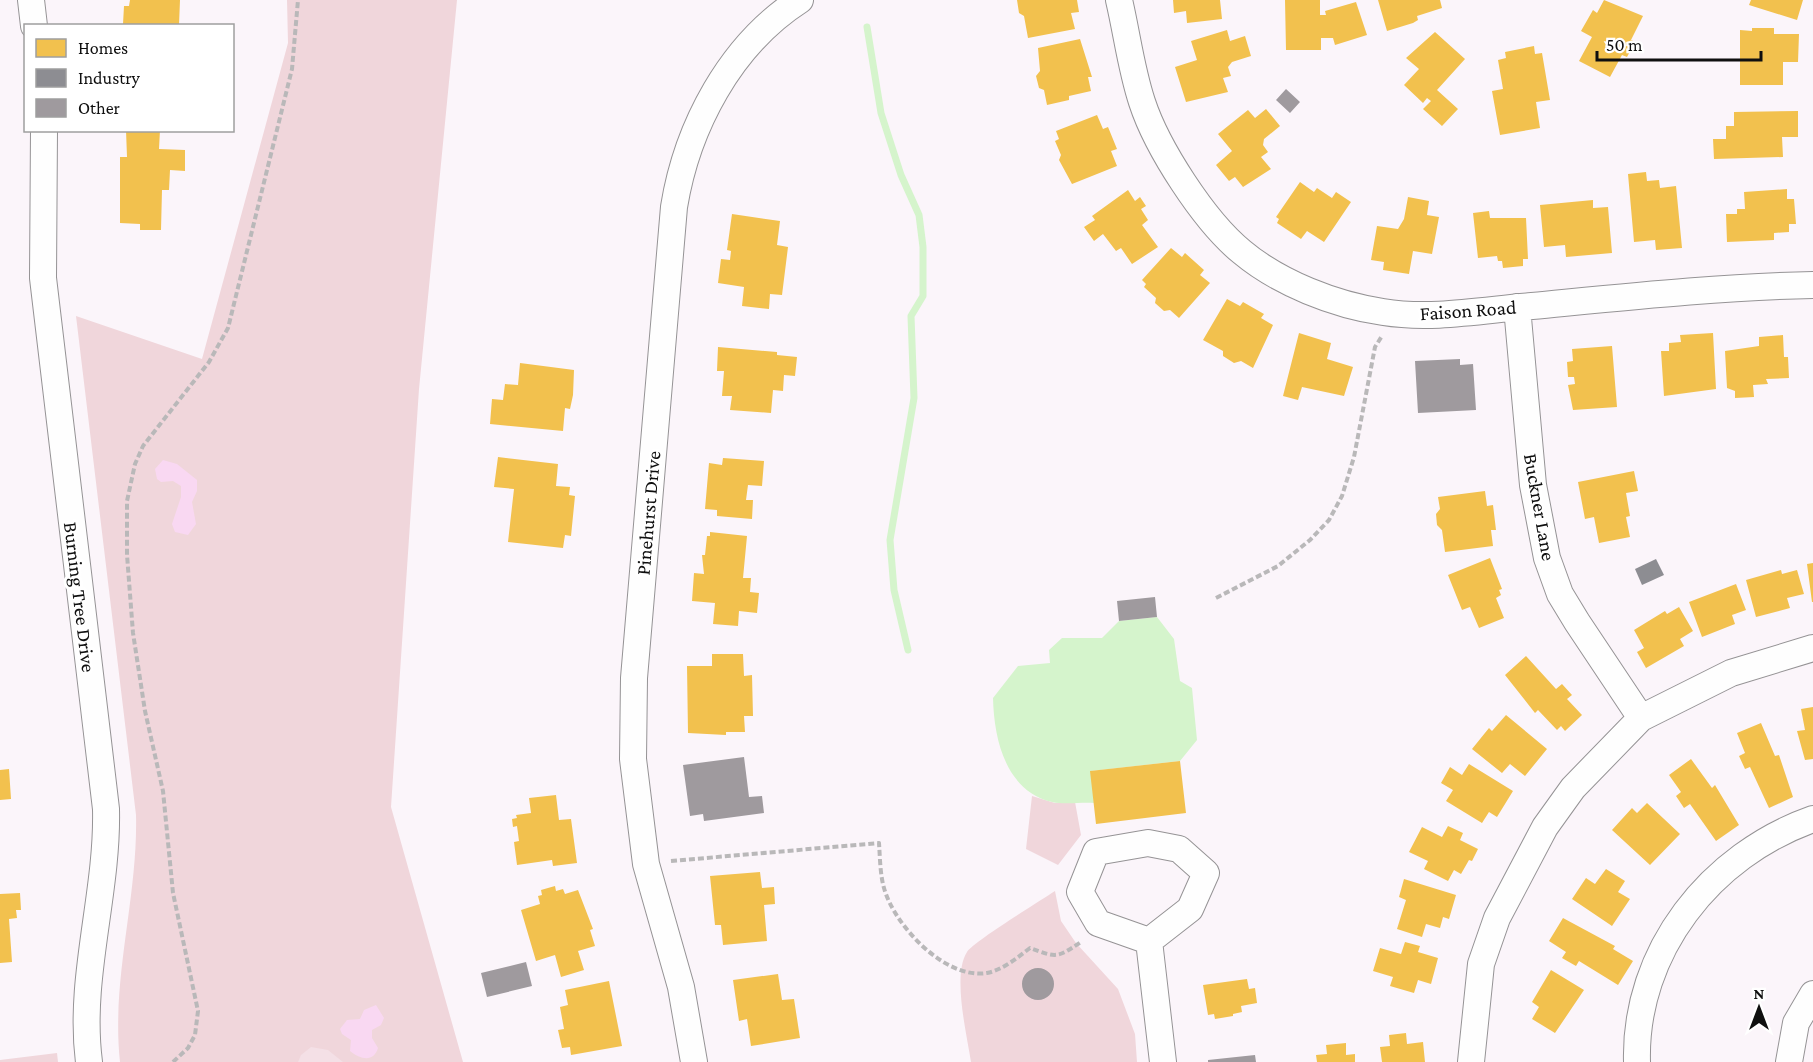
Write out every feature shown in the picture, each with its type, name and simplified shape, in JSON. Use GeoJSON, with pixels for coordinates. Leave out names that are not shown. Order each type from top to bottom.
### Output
{"type":"FeatureCollection","features":[{"type":"Feature","properties":{"kind":"street"},"geometry":{"type":"LineString","coordinates":[[31,0],[34,24]]}},
{"type":"Feature","properties":{"kind":"street","name":"Pinehurst Drive"},"geometry":{"type":"LineString","coordinates":[[694,1062],[681,987],[646,864],[633,759],[634,678],[674,207],[678,182],[693,133],[717,88],[750,45],[800,0]]}},
{"type":"Feature","properties":{"kind":"street","name":"Faison Road"},"geometry":{"type":"LineString","coordinates":[[1119,0],[1142,102],[1159,143],[1192,195],[1241,252],[1280,277],[1341,302],[1383,312],[1430,316],[1763,286],[1813,285]]}},
{"type":"Feature","properties":{"kind":"street","name":"Burning Tree Drive"},"geometry":{"type":"LineString","coordinates":[[44,132],[43,278],[106,809],[106,842],[86,1009],[89,1062]]}},
{"type":"Feature","properties":{"kind":"street","name":"Buckner Lane"},"geometry":{"type":"LineString","coordinates":[[1517,307],[1533,485],[1546,558],[1560,594],[1641,718]]}},
{"type":"Feature","properties":{"kind":"street"},"geometry":{"type":"LineString","coordinates":[[1471,1062],[1481,964],[1497,918],[1545,826],[1573,788],[1641,718],[1731,673],[1813,648]]}},
{"type":"Feature","properties":{"kind":"street"},"geometry":{"type":"LineString","coordinates":[[1637,1062],[1639,1022],[1646,992],[1657,962],[1687,909],[1706,886],[1758,844],[1786,829],[1813,819]]}},
{"type":"Feature","properties":{"kind":"street"},"geometry":{"type":"LineString","coordinates":[[1148,843],[1179,849],[1206,873],[1190,909],[1149,941],[1098,923],[1080,892],[1096,852],[1148,843]]}},
{"type":"Feature","properties":{"kind":"street"},"geometry":{"type":"LineString","coordinates":[[1149,941],[1163,1062]]}},
{"type":"Feature","properties":{"kind":"street"},"geometry":{"type":"LineString","coordinates":[[1789,1062],[1796,1023],[1813,994]]}},
{"type":"Feature","properties":{"kind":"path"},"geometry":{"type":"LineString","coordinates":[[173,1062],[188,1048],[195,1035],[198,1011],[173,893],[163,791],[145,711],[134,633],[127,555],[127,501],[135,464],[143,446],[209,362],[228,328],[292,69],[298,0]]}},
{"type":"Feature","properties":{"kind":"path"},"geometry":{"type":"LineString","coordinates":[[1216,598],[1278,566],[1310,540],[1329,520],[1347,480],[1375,347],[1383,333]]}},
{"type":"Feature","properties":{"kind":"path"},"geometry":{"type":"LineString","coordinates":[[671,861],[879,843],[884,889],[903,929],[951,968],[986,973],[1012,962],[1030,948],[1052,956],[1063,955],[1081,942]]}},
{"type":"Feature","properties":{"kind":"shaded area"},"geometry":{"type":"Polygon","coordinates":[[[287,0],[457,0],[419,389],[391,807],[463,1062],[120,1062],[119,1000],[136,846],[136,815],[76,316],[202,359],[288,43],[287,0]]]}},
{"type":"Feature","properties":{"kind":"shaded area"},"geometry":{"type":"Polygon","coordinates":[[[1157,617],[1174,639],[1180,681],[1192,688],[1197,740],[1180,761],[1091,771],[1094,803],[1052,802],[1036,796],[1013,775],[1006,762],[996,730],[993,698],[1018,666],[1050,663],[1049,650],[1062,638],[1102,638],[1119,621],[1157,617]]]}},
{"type":"Feature","properties":{"kind":"shaded area"},"geometry":{"type":"Polygon","coordinates":[[[1032,796],[1055,803],[1075,802],[1081,835],[1058,865],[1026,849],[1032,796]]]}},
{"type":"Feature","properties":{"kind":"shaded area"},"geometry":{"type":"Polygon","coordinates":[[[1055,891],[1061,921],[1076,943],[1118,989],[1135,1034],[1137,1062],[971,1062],[961,990],[963,962],[967,952],[994,931],[1055,891]]]}},
{"type":"Feature","properties":{"kind":"shaded area"},"geometry":{"type":"Polygon","coordinates":[[[311,1047],[328,1050],[343,1062],[298,1062],[301,1055],[311,1047]]]}},
{"type":"Feature","properties":{"kind":"shaded area"},"geometry":{"type":"Polygon","coordinates":[[[57,1053],[58,1062],[0,1062],[0,1060],[57,1053]]]}},
{"type":"Feature","properties":{"kind":"sand"},"geometry":{"type":"Polygon","coordinates":[[[163,460],[177,464],[197,480],[197,491],[192,502],[196,524],[188,535],[175,532],[172,524],[181,497],[181,486],[173,481],[161,482],[157,479],[155,469],[163,460]]]}},
{"type":"Feature","properties":{"kind":"sand"},"geometry":{"type":"Polygon","coordinates":[[[376,1005],[384,1018],[381,1025],[372,1030],[372,1038],[378,1048],[373,1056],[363,1058],[350,1051],[351,1040],[342,1034],[340,1029],[347,1020],[360,1019],[364,1010],[376,1005]]]}},
{"type":"Feature","properties":{"kind":"building: Homes"},"geometry":{"type":"Polygon","coordinates":[[[130,0],[180,0],[179,24],[123,24],[124,6],[129,6],[130,0]]]}},
{"type":"Feature","properties":{"kind":"building: Homes"},"geometry":{"type":"Polygon","coordinates":[[[1017,0],[1077,0],[1079,12],[1071,13],[1075,29],[1028,38],[1024,16],[1019,13],[1017,0]]]}},
{"type":"Feature","properties":{"kind":"building: Homes"},"geometry":{"type":"Polygon","coordinates":[[[1173,0],[1220,0],[1222,19],[1187,23],[1186,11],[1174,13],[1173,0]]]}},
{"type":"Feature","properties":{"kind":"building: Homes"},"geometry":{"type":"Polygon","coordinates":[[[1285,0],[1320,0],[1320,15],[1326,15],[1325,11],[1356,2],[1367,35],[1335,45],[1333,38],[1321,38],[1321,50],[1286,50],[1285,0]]]}},
{"type":"Feature","properties":{"kind":"building: Homes"},"geometry":{"type":"Polygon","coordinates":[[[1378,0],[1440,0],[1442,8],[1417,16],[1418,20],[1413,23],[1387,31],[1378,0]]]}},
{"type":"Feature","properties":{"kind":"building: Homes"},"geometry":{"type":"Polygon","coordinates":[[[1604,0],[1643,16],[1631,40],[1635,42],[1627,57],[1622,55],[1610,77],[1579,61],[1592,37],[1581,31],[1593,10],[1597,13],[1604,0]]]}},
{"type":"Feature","properties":{"kind":"building: Homes"},"geometry":{"type":"Polygon","coordinates":[[[1751,0],[1803,0],[1797,20],[1749,5],[1751,0]]]}},
{"type":"Feature","properties":{"kind":"building: Homes"},"geometry":{"type":"Polygon","coordinates":[[[1752,28],[1774,28],[1774,34],[1799,34],[1798,62],[1783,62],[1783,85],[1740,85],[1740,30],[1752,31],[1752,28]]]}},
{"type":"Feature","properties":{"kind":"building: Homes"},"geometry":{"type":"Polygon","coordinates":[[[1227,30],[1230,41],[1245,36],[1251,56],[1232,62],[1228,67],[1231,76],[1223,78],[1228,92],[1186,102],[1175,67],[1197,60],[1191,41],[1227,30]]]}},
{"type":"Feature","properties":{"kind":"building: Homes"},"geometry":{"type":"Polygon","coordinates":[[[1435,32],[1465,59],[1437,90],[1458,109],[1442,126],[1423,109],[1431,101],[1427,98],[1423,103],[1404,85],[1419,69],[1406,58],[1435,32]]]}},
{"type":"Feature","properties":{"kind":"building: Homes"},"geometry":{"type":"Polygon","coordinates":[[[1080,39],[1092,77],[1088,77],[1091,91],[1069,96],[1069,100],[1047,105],[1044,90],[1039,88],[1036,76],[1040,71],[1038,48],[1080,39]]]}},
{"type":"Feature","properties":{"kind":"building: Homes"},"geometry":{"type":"Polygon","coordinates":[[[1534,46],[1535,54],[1542,53],[1550,100],[1536,102],[1540,128],[1500,135],[1492,91],[1503,89],[1498,60],[1506,58],[1505,52],[1534,46]]]}},
{"type":"Feature","properties":{"kind":"building: Homes"},"geometry":{"type":"Polygon","coordinates":[[[1266,109],[1280,126],[1264,139],[1263,145],[1268,152],[1261,157],[1271,169],[1243,187],[1235,177],[1229,181],[1216,165],[1232,151],[1218,134],[1248,110],[1255,118],[1266,109]]]}},
{"type":"Feature","properties":{"kind":"building: Homes"},"geometry":{"type":"Polygon","coordinates":[[[1798,111],[1798,137],[1782,137],[1783,157],[1714,159],[1713,139],[1726,139],[1726,126],[1734,126],[1734,112],[1798,111]]]}},
{"type":"Feature","properties":{"kind":"building: Homes"},"geometry":{"type":"Polygon","coordinates":[[[1097,115],[1103,129],[1108,127],[1117,149],[1111,151],[1117,166],[1072,184],[1059,160],[1061,155],[1055,141],[1059,139],[1056,131],[1097,115]]]}},
{"type":"Feature","properties":{"kind":"building: Homes"},"geometry":{"type":"Polygon","coordinates":[[[126,132],[160,132],[159,149],[185,150],[185,171],[170,170],[169,190],[162,190],[161,230],[140,230],[140,224],[120,223],[120,157],[127,157],[126,132]]]}},
{"type":"Feature","properties":{"kind":"building: Homes"},"geometry":{"type":"Polygon","coordinates":[[[1646,172],[1647,181],[1659,180],[1660,188],[1676,186],[1682,248],[1656,250],[1655,240],[1634,242],[1628,174],[1646,172]]]}},
{"type":"Feature","properties":{"kind":"building: Homes"},"geometry":{"type":"Polygon","coordinates":[[[1300,182],[1314,192],[1317,188],[1332,198],[1336,192],[1351,202],[1324,242],[1307,231],[1301,239],[1277,223],[1279,219],[1276,217],[1300,182]]]}},
{"type":"Feature","properties":{"kind":"building: Homes"},"geometry":{"type":"Polygon","coordinates":[[[1787,189],[1787,199],[1794,199],[1796,224],[1789,224],[1789,232],[1774,233],[1774,240],[1727,242],[1726,214],[1737,214],[1737,209],[1745,209],[1744,192],[1787,189]]]}},
{"type":"Feature","properties":{"kind":"building: Homes"},"geometry":{"type":"Polygon","coordinates":[[[1128,190],[1135,201],[1140,197],[1146,206],[1141,209],[1148,220],[1142,225],[1158,247],[1132,264],[1121,248],[1116,251],[1103,234],[1094,241],[1084,227],[1095,220],[1092,216],[1128,190]]]}},
{"type":"Feature","properties":{"kind":"building: Homes"},"geometry":{"type":"Polygon","coordinates":[[[1408,197],[1429,201],[1427,215],[1439,217],[1432,254],[1413,251],[1409,274],[1383,270],[1384,262],[1371,260],[1377,226],[1398,229],[1404,219],[1408,197]]]}},
{"type":"Feature","properties":{"kind":"building: Homes"},"geometry":{"type":"Polygon","coordinates":[[[1593,200],[1593,208],[1608,207],[1612,253],[1566,257],[1565,245],[1544,247],[1540,205],[1593,200]]]}},
{"type":"Feature","properties":{"kind":"building: Homes"},"geometry":{"type":"Polygon","coordinates":[[[1489,211],[1490,218],[1526,218],[1528,259],[1523,259],[1523,266],[1503,268],[1502,261],[1498,261],[1497,256],[1478,258],[1473,213],[1489,211]]]}},
{"type":"Feature","properties":{"kind":"building: Homes"},"geometry":{"type":"Polygon","coordinates":[[[732,214],[780,221],[777,245],[788,247],[782,295],[770,294],[769,309],[742,306],[744,287],[718,283],[721,259],[730,260],[731,251],[727,250],[732,214]]]}},
{"type":"Feature","properties":{"kind":"building: Homes"},"geometry":{"type":"Polygon","coordinates":[[[1171,248],[1182,257],[1185,253],[1204,270],[1200,275],[1210,283],[1179,318],[1170,310],[1164,311],[1155,303],[1156,298],[1144,287],[1146,284],[1142,280],[1171,248]]]}},
{"type":"Feature","properties":{"kind":"building: Homes"},"geometry":{"type":"Polygon","coordinates":[[[1227,299],[1240,306],[1243,302],[1264,314],[1261,318],[1273,325],[1253,368],[1241,361],[1234,363],[1223,356],[1223,351],[1203,340],[1227,299]]]}},
{"type":"Feature","properties":{"kind":"building: Homes"},"geometry":{"type":"Polygon","coordinates":[[[1299,333],[1331,343],[1327,359],[1353,367],[1344,396],[1302,387],[1298,400],[1283,396],[1299,333]]]}},
{"type":"Feature","properties":{"kind":"building: Homes"},"geometry":{"type":"Polygon","coordinates":[[[1713,333],[1716,389],[1664,396],[1661,351],[1669,351],[1669,343],[1681,342],[1680,335],[1713,333]]]}},
{"type":"Feature","properties":{"kind":"building: Homes"},"geometry":{"type":"Polygon","coordinates":[[[1783,335],[1784,357],[1788,357],[1789,378],[1766,379],[1768,384],[1753,385],[1754,397],[1735,398],[1735,391],[1727,388],[1725,351],[1759,346],[1759,337],[1783,335]]]}},
{"type":"Feature","properties":{"kind":"building: Homes"},"geometry":{"type":"Polygon","coordinates":[[[1612,346],[1617,407],[1573,410],[1568,385],[1575,384],[1574,377],[1568,377],[1567,362],[1573,361],[1572,349],[1612,346]]]}},
{"type":"Feature","properties":{"kind":"building: Homes"},"geometry":{"type":"Polygon","coordinates":[[[718,347],[777,352],[777,355],[797,357],[795,376],[784,375],[783,391],[773,390],[771,413],[730,410],[732,396],[722,396],[724,371],[717,371],[718,347]]]}},
{"type":"Feature","properties":{"kind":"building: Homes"},"geometry":{"type":"Polygon","coordinates":[[[520,363],[574,370],[573,395],[570,409],[565,408],[563,431],[490,424],[492,399],[503,400],[505,384],[518,385],[520,363]]]}},
{"type":"Feature","properties":{"kind":"building: Homes"},"geometry":{"type":"Polygon","coordinates":[[[498,457],[558,464],[556,486],[570,487],[569,495],[575,496],[571,536],[565,535],[563,548],[508,542],[514,489],[494,487],[498,457]]]}},
{"type":"Feature","properties":{"kind":"building: Homes"},"geometry":{"type":"Polygon","coordinates":[[[723,458],[764,461],[762,486],[748,485],[746,500],[753,500],[752,519],[717,516],[717,510],[705,509],[709,463],[722,465],[723,458]]]}},
{"type":"Feature","properties":{"kind":"building: Homes"},"geometry":{"type":"Polygon","coordinates":[[[1634,471],[1638,491],[1626,493],[1630,516],[1626,517],[1630,537],[1599,543],[1594,517],[1585,519],[1578,482],[1634,471]]]}},
{"type":"Feature","properties":{"kind":"building: Homes"},"geometry":{"type":"Polygon","coordinates":[[[1485,491],[1487,506],[1493,505],[1496,530],[1491,530],[1493,546],[1445,552],[1442,530],[1437,525],[1436,514],[1440,509],[1438,497],[1485,491]]]}},
{"type":"Feature","properties":{"kind":"building: Homes"},"geometry":{"type":"Polygon","coordinates":[[[710,532],[747,536],[743,578],[751,578],[750,592],[759,593],[757,613],[739,611],[738,626],[713,624],[715,603],[692,601],[694,573],[704,574],[702,555],[705,555],[707,536],[710,536],[710,532]]]}},
{"type":"Feature","properties":{"kind":"building: Homes"},"geometry":{"type":"Polygon","coordinates":[[[1490,558],[1502,589],[1499,590],[1501,595],[1496,598],[1504,618],[1479,628],[1470,607],[1462,610],[1448,575],[1490,558]]]}},
{"type":"Feature","properties":{"kind":"building: Homes"},"geometry":{"type":"Polygon","coordinates":[[[1813,563],[1813,602],[1812,602],[1807,564],[1813,563]]]}},
{"type":"Feature","properties":{"kind":"building: Homes"},"geometry":{"type":"Polygon","coordinates":[[[1781,570],[1782,574],[1797,570],[1804,594],[1787,598],[1790,608],[1756,617],[1746,580],[1781,570]]]}},
{"type":"Feature","properties":{"kind":"building: Homes"},"geometry":{"type":"Polygon","coordinates":[[[1736,584],[1746,610],[1732,615],[1735,624],[1702,637],[1689,602],[1736,584]]]}},
{"type":"Feature","properties":{"kind":"building: Homes"},"geometry":{"type":"Polygon","coordinates":[[[1679,607],[1693,631],[1680,639],[1684,646],[1646,668],[1637,652],[1644,648],[1634,630],[1665,611],[1667,614],[1679,607]]]}},
{"type":"Feature","properties":{"kind":"building: Homes"},"geometry":{"type":"Polygon","coordinates":[[[712,654],[743,654],[744,676],[752,675],[753,716],[744,716],[745,732],[726,732],[726,735],[688,733],[687,666],[712,666],[712,654]]]}},
{"type":"Feature","properties":{"kind":"building: Homes"},"geometry":{"type":"Polygon","coordinates":[[[1526,656],[1556,689],[1562,684],[1572,695],[1567,699],[1582,715],[1565,731],[1561,726],[1557,730],[1538,710],[1535,713],[1505,675],[1526,656]]]}},
{"type":"Feature","properties":{"kind":"building: Homes"},"geometry":{"type":"Polygon","coordinates":[[[1813,707],[1813,759],[1805,760],[1797,731],[1805,730],[1801,709],[1813,707]]]}},
{"type":"Feature","properties":{"kind":"building: Homes"},"geometry":{"type":"Polygon","coordinates":[[[1506,715],[1547,749],[1525,776],[1510,764],[1502,773],[1472,749],[1489,728],[1492,731],[1506,715]]]}},
{"type":"Feature","properties":{"kind":"building: Homes"},"geometry":{"type":"Polygon","coordinates":[[[1761,723],[1775,756],[1779,755],[1793,797],[1769,808],[1750,767],[1745,769],[1739,756],[1745,753],[1737,733],[1761,723]]]}},
{"type":"Feature","properties":{"kind":"building: Homes"},"geometry":{"type":"Polygon","coordinates":[[[1691,759],[1712,788],[1715,785],[1739,825],[1716,841],[1690,804],[1684,808],[1676,796],[1681,792],[1669,775],[1691,759]]]}},
{"type":"Feature","properties":{"kind":"building: Homes"},"geometry":{"type":"Polygon","coordinates":[[[1180,761],[1186,813],[1096,824],[1090,771],[1180,761]]]}},
{"type":"Feature","properties":{"kind":"building: Homes"},"geometry":{"type":"Polygon","coordinates":[[[1469,764],[1513,791],[1497,817],[1489,812],[1482,823],[1446,801],[1453,790],[1441,783],[1450,767],[1462,775],[1469,764]]]}},
{"type":"Feature","properties":{"kind":"building: Homes"},"geometry":{"type":"Polygon","coordinates":[[[9,769],[11,799],[0,800],[0,770],[9,769]]]}},
{"type":"Feature","properties":{"kind":"building: Homes"},"geometry":{"type":"Polygon","coordinates":[[[556,795],[559,820],[571,819],[577,863],[553,866],[552,860],[517,865],[514,842],[519,841],[517,826],[513,827],[512,819],[517,818],[516,815],[531,813],[529,798],[556,795]]]}},
{"type":"Feature","properties":{"kind":"building: Homes"},"geometry":{"type":"Polygon","coordinates":[[[1647,803],[1680,834],[1650,865],[1612,830],[1632,808],[1637,813],[1647,803]]]}},
{"type":"Feature","properties":{"kind":"building: Homes"},"geometry":{"type":"Polygon","coordinates":[[[1448,826],[1463,833],[1460,840],[1478,849],[1461,874],[1454,870],[1448,881],[1424,869],[1428,861],[1409,852],[1422,827],[1442,837],[1448,826]]]}},
{"type":"Feature","properties":{"kind":"building: Homes"},"geometry":{"type":"Polygon","coordinates":[[[1606,869],[1625,881],[1618,892],[1630,899],[1612,926],[1572,899],[1586,878],[1595,884],[1606,869]]]}},
{"type":"Feature","properties":{"kind":"building: Homes"},"geometry":{"type":"Polygon","coordinates":[[[760,872],[762,888],[774,887],[775,904],[764,905],[767,941],[723,945],[721,925],[715,925],[710,876],[760,872]]]}},
{"type":"Feature","properties":{"kind":"building: Homes"},"geometry":{"type":"Polygon","coordinates":[[[1404,879],[1456,895],[1449,919],[1443,917],[1440,928],[1426,924],[1422,937],[1397,929],[1406,900],[1399,897],[1404,879]]]}},
{"type":"Feature","properties":{"kind":"building: Homes"},"geometry":{"type":"Polygon","coordinates":[[[555,886],[556,891],[563,889],[565,894],[578,890],[593,929],[590,930],[595,946],[578,951],[584,970],[561,977],[555,955],[536,961],[521,910],[540,904],[538,896],[542,895],[541,890],[555,886]]]}},
{"type":"Feature","properties":{"kind":"building: Homes"},"geometry":{"type":"Polygon","coordinates":[[[20,893],[21,910],[16,910],[17,918],[9,919],[12,962],[0,963],[0,894],[20,893]]]}},
{"type":"Feature","properties":{"kind":"building: Homes"},"geometry":{"type":"Polygon","coordinates":[[[1563,918],[1615,946],[1613,949],[1633,961],[1618,985],[1579,961],[1576,966],[1562,958],[1566,952],[1549,941],[1563,918]]]}},
{"type":"Feature","properties":{"kind":"building: Homes"},"geometry":{"type":"Polygon","coordinates":[[[1405,942],[1420,946],[1418,952],[1438,958],[1431,984],[1418,980],[1414,993],[1390,986],[1393,977],[1373,971],[1380,948],[1401,954],[1405,942]]]}},
{"type":"Feature","properties":{"kind":"building: Homes"},"geometry":{"type":"Polygon","coordinates":[[[1551,970],[1584,990],[1555,1033],[1532,1019],[1539,1007],[1532,1002],[1551,970]]]}},
{"type":"Feature","properties":{"kind":"building: Homes"},"geometry":{"type":"Polygon","coordinates":[[[778,974],[782,1000],[794,999],[800,1038],[751,1046],[747,1019],[739,1021],[733,980],[778,974]]]}},
{"type":"Feature","properties":{"kind":"building: Homes"},"geometry":{"type":"Polygon","coordinates":[[[1247,979],[1249,989],[1255,988],[1257,1003],[1241,1006],[1242,1012],[1233,1014],[1233,1016],[1215,1019],[1214,1014],[1208,1015],[1203,985],[1247,979]]]}},
{"type":"Feature","properties":{"kind":"building: Homes"},"geometry":{"type":"Polygon","coordinates":[[[609,981],[622,1046],[571,1055],[570,1047],[562,1048],[558,1030],[564,1029],[560,1007],[568,1005],[565,990],[609,981]]]}},
{"type":"Feature","properties":{"kind":"building: Homes"},"geometry":{"type":"Polygon","coordinates":[[[1406,1033],[1407,1044],[1423,1042],[1425,1062],[1382,1062],[1380,1047],[1390,1046],[1389,1035],[1406,1033]]]}},
{"type":"Feature","properties":{"kind":"building: Homes"},"geometry":{"type":"Polygon","coordinates":[[[1346,1043],[1346,1055],[1355,1054],[1355,1062],[1317,1062],[1316,1055],[1327,1054],[1326,1045],[1346,1043]]]}},
{"type":"Feature","properties":{"kind":"building: Industry"},"geometry":{"type":"Polygon","coordinates":[[[1656,559],[1664,575],[1642,585],[1635,569],[1656,559]]]}},
{"type":"Feature","properties":{"kind":"building: Other"},"geometry":{"type":"Polygon","coordinates":[[[1286,89],[1300,102],[1290,113],[1276,100],[1286,89]]]}},
{"type":"Feature","properties":{"kind":"building: Other"},"geometry":{"type":"Polygon","coordinates":[[[1460,359],[1460,365],[1473,364],[1476,410],[1418,413],[1415,361],[1460,359]]]}},
{"type":"Feature","properties":{"kind":"building: Other"},"geometry":{"type":"Polygon","coordinates":[[[1155,597],[1157,617],[1119,621],[1117,601],[1155,597]]]}},
{"type":"Feature","properties":{"kind":"building: Other"},"geometry":{"type":"Polygon","coordinates":[[[744,757],[749,797],[762,796],[764,813],[704,821],[703,814],[690,816],[683,765],[744,757]]]}},
{"type":"Feature","properties":{"kind":"building: Other"},"geometry":{"type":"Polygon","coordinates":[[[526,962],[532,986],[487,997],[481,973],[526,962]]]}},
{"type":"Feature","properties":{"kind":"building: Other"},"geometry":{"type":"Polygon","coordinates":[[[1038,968],[1049,973],[1054,984],[1049,995],[1038,1000],[1027,995],[1022,984],[1027,973],[1038,968]]]}},
{"type":"Feature","properties":{"kind":"building: Other"},"geometry":{"type":"Polygon","coordinates":[[[1255,1055],[1256,1062],[1208,1062],[1208,1060],[1255,1055]]]}},
{"type":"Feature","properties":{"kind":"waterway"},"geometry":{"type":"LineString","coordinates":[[867,27],[881,113],[901,175],[919,215],[923,247],[923,296],[911,316],[914,398],[890,540],[894,590],[908,650]]}}]}
